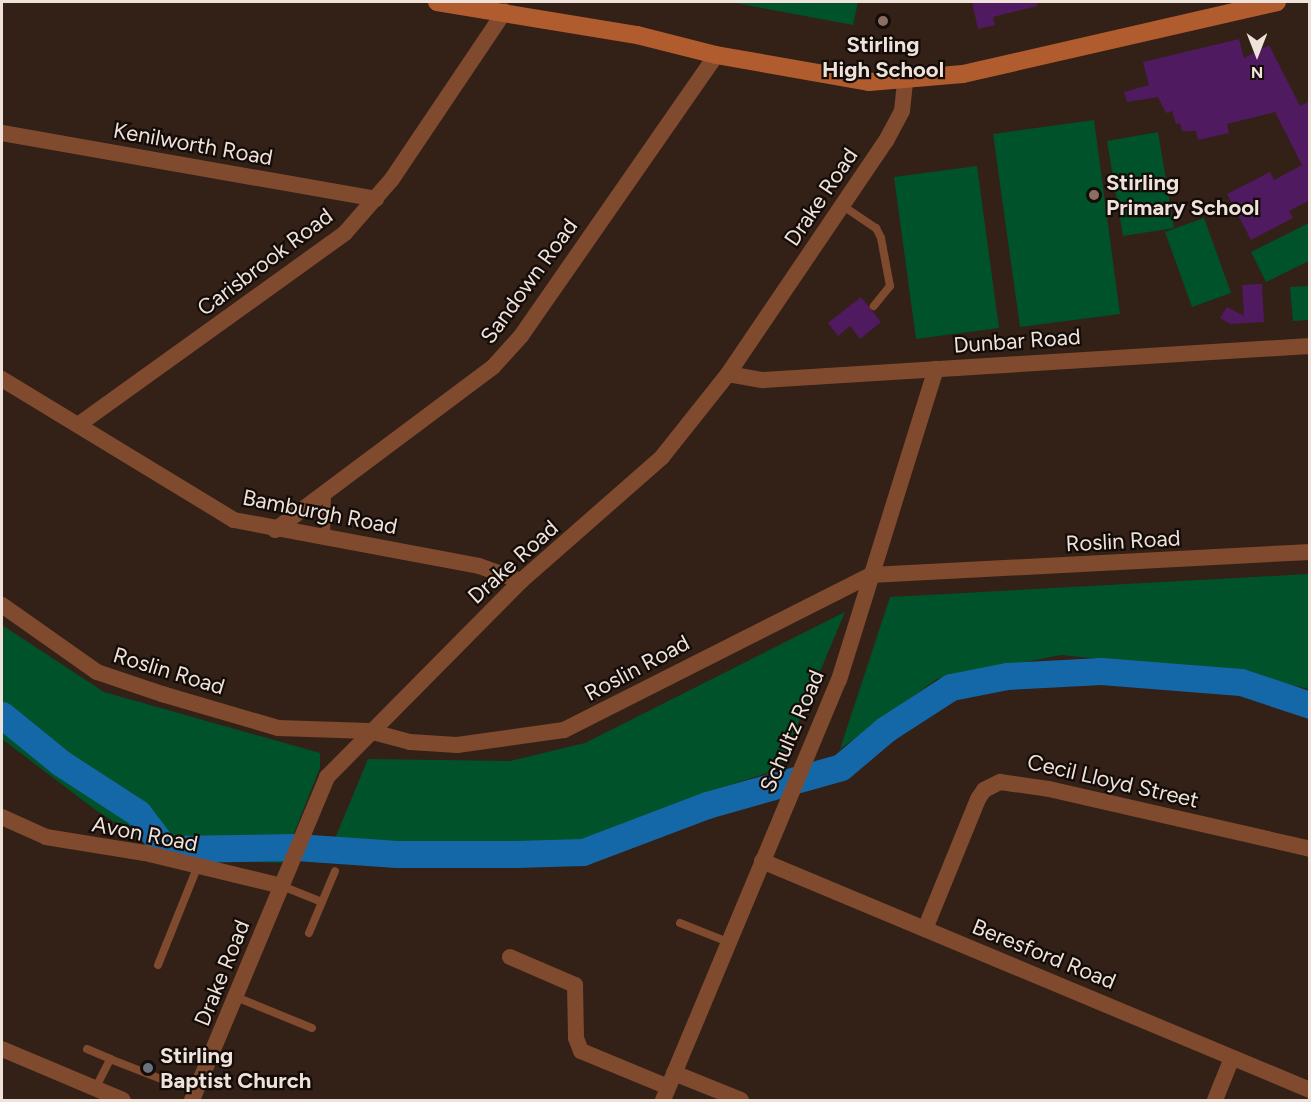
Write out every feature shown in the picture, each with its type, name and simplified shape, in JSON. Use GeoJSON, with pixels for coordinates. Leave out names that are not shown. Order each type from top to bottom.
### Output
{"type":"FeatureCollection","features":[{"type":"Feature","properties":{"kind":"street"},"geometry":{"type":"LineString","coordinates":[[437,2],[479,6],[637,35],[716,55],[869,82],[905,81],[1055,55],[1277,2]]}},
{"type":"Feature","properties":{"kind":"street","name":"Carisbrook Road"},"geometry":{"type":"LineString","coordinates":[[78,425],[313,258],[376,199],[505,11]]}},
{"type":"Feature","properties":{"kind":"street","name":"Sandown Road"},"geometry":{"type":"LineString","coordinates":[[275,530],[328,487],[493,367],[521,336],[716,55]]}},
{"type":"Feature","properties":{"kind":"street","name":"Drake Road"},"geometry":{"type":"LineString","coordinates":[[192,1101],[327,777],[369,731],[521,581],[649,471],[728,374],[843,206],[896,123],[905,81]]}},
{"type":"Feature","properties":{"kind":"street","name":"Kenilworth Road"},"geometry":{"type":"LineString","coordinates":[[2,133],[376,199]]}},
{"type":"Feature","properties":{"kind":"street","name":"Dunbar Road"},"geometry":{"type":"LineString","coordinates":[[728,374],[763,380],[1310,346]]}},
{"type":"Feature","properties":{"kind":"street","name":"Schultz Road"},"geometry":{"type":"LineString","coordinates":[[668,1087],[787,797],[813,744],[839,680],[936,369]]}},
{"type":"Feature","properties":{"kind":"street","name":"Bamburgh Road"},"geometry":{"type":"LineString","coordinates":[[2,379],[234,520],[275,530],[479,566],[521,581]]}},
{"type":"Feature","properties":{"kind":"street","name":"Roslin Road"},"geometry":{"type":"LineString","coordinates":[[2,605],[65,653],[124,682],[278,728],[369,731],[410,742],[457,745],[564,730],[871,575],[1310,552]]}},
{"type":"Feature","properties":{"kind":"street","name":"Cecil Lloyd Street"},"geometry":{"type":"LineString","coordinates":[[925,928],[978,799],[990,786],[1009,780],[1310,849]]}},
{"type":"Feature","properties":{"kind":"street","name":"Avon Road"},"geometry":{"type":"LineString","coordinates":[[2,817],[46,837],[145,853],[197,868],[282,886]]}},
{"type":"Feature","properties":{"kind":"street","name":"Beresford Road"},"geometry":{"type":"LineString","coordinates":[[762,861],[1310,1090]]}},
{"type":"Feature","properties":{"kind":"street"},"geometry":{"type":"LineString","coordinates":[[510,957],[575,985],[576,1038],[581,1051],[668,1087],[741,1101]]}},
{"type":"Feature","properties":{"kind":"street"},"geometry":{"type":"LineString","coordinates":[[2,1049],[123,1101]]}},
{"type":"Feature","properties":{"kind":"street"},"geometry":{"type":"LineString","coordinates":[[1215,1101],[1232,1058]]}},
{"type":"Feature","properties":{"kind":"lane"},"geometry":{"type":"LineString","coordinates":[[843,206],[876,228],[881,238],[890,286],[874,306]]}},
{"type":"Feature","properties":{"kind":"lane"},"geometry":{"type":"LineString","coordinates":[[326,539],[324,511],[328,487]]}},
{"type":"Feature","properties":{"kind":"lane"},"geometry":{"type":"LineString","coordinates":[[158,965],[197,868]]}},
{"type":"Feature","properties":{"kind":"lane"},"geometry":{"type":"LineString","coordinates":[[309,933],[335,871]]}},
{"type":"Feature","properties":{"kind":"lane"},"geometry":{"type":"LineString","coordinates":[[282,886],[322,902]]}},
{"type":"Feature","properties":{"kind":"lane"},"geometry":{"type":"LineString","coordinates":[[680,923],[728,942]]}},
{"type":"Feature","properties":{"kind":"lane"},"geometry":{"type":"LineString","coordinates":[[236,997],[312,1028]]}},
{"type":"Feature","properties":{"kind":"lane"},"geometry":{"type":"LineString","coordinates":[[87,1049],[166,1081]]}},
{"type":"Feature","properties":{"kind":"lane"},"geometry":{"type":"LineString","coordinates":[[95,1090],[110,1059]]}},
{"type":"Feature","properties":{"kind":"green space"},"geometry":{"type":"Polygon","coordinates":[[[730,2],[858,2],[853,25],[730,2]]]}},
{"type":"Feature","properties":{"kind":"green space"},"geometry":{"type":"Polygon","coordinates":[[[1094,120],[1120,314],[1020,327],[993,134],[1094,120]]]}},
{"type":"Feature","properties":{"kind":"green space"},"geometry":{"type":"Polygon","coordinates":[[[1158,132],[1174,228],[1123,236],[1107,141],[1158,132]]]}},
{"type":"Feature","properties":{"kind":"green space"},"geometry":{"type":"Polygon","coordinates":[[[977,166],[999,328],[916,339],[894,177],[977,166]]]}},
{"type":"Feature","properties":{"kind":"green space"},"geometry":{"type":"Polygon","coordinates":[[[1204,218],[1231,293],[1192,307],[1165,232],[1204,218]]]}},
{"type":"Feature","properties":{"kind":"green space"},"geometry":{"type":"Polygon","coordinates":[[[1309,223],[1309,261],[1266,282],[1251,252],[1309,223]]]}},
{"type":"Feature","properties":{"kind":"green space"},"geometry":{"type":"Polygon","coordinates":[[[1309,286],[1309,320],[1293,321],[1290,287],[1309,286]]]}},
{"type":"Feature","properties":{"kind":"green space"},"geometry":{"type":"Polygon","coordinates":[[[1309,574],[1309,689],[1230,672],[1061,655],[937,679],[840,749],[890,597],[1309,574]]]}},
{"type":"Feature","properties":{"kind":"green space"},"geometry":{"type":"Polygon","coordinates":[[[845,612],[779,769],[693,797],[571,847],[333,843],[368,759],[510,761],[585,743],[845,612]]]}},
{"type":"Feature","properties":{"kind":"green space"},"geometry":{"type":"Polygon","coordinates":[[[2,625],[104,692],[320,753],[320,768],[282,863],[196,859],[154,847],[97,811],[2,739],[2,625]]]}},
{"type":"Feature","properties":{"kind":"building"},"geometry":{"type":"Polygon","coordinates":[[[972,2],[1037,2],[1037,6],[993,17],[995,25],[978,29],[972,2]]]}},
{"type":"Feature","properties":{"kind":"building"},"geometry":{"type":"Polygon","coordinates":[[[1239,39],[1244,58],[1269,45],[1300,106],[1310,101],[1310,200],[1289,211],[1293,218],[1251,240],[1227,194],[1270,172],[1274,180],[1302,165],[1275,112],[1227,124],[1229,133],[1198,140],[1196,131],[1182,131],[1180,123],[1176,124],[1172,111],[1166,113],[1158,97],[1127,102],[1124,92],[1149,85],[1143,62],[1239,39]]]}},
{"type":"Feature","properties":{"kind":"building"},"geometry":{"type":"Polygon","coordinates":[[[1262,284],[1264,322],[1230,324],[1220,318],[1227,307],[1244,316],[1242,285],[1262,284]]]}},
{"type":"Feature","properties":{"kind":"building"},"geometry":{"type":"Polygon","coordinates":[[[861,297],[881,322],[860,339],[850,326],[838,336],[828,323],[861,297]]]}},
{"type":"Feature","properties":{"kind":"waterway"},"geometry":{"type":"LineString","coordinates":[[2,715],[61,763],[138,813],[163,846],[172,849],[296,847],[397,854],[516,854],[583,852],[707,805],[841,767],[886,729],[951,687],[1007,676],[1101,671],[1241,682],[1310,705]]}},
{"type":"Feature","properties":{"kind":"place","name":"Stirling High School"},"geometry":{"type":"Point","coordinates":[883,21]}},
{"type":"Feature","properties":{"kind":"place","name":"Stirling Primary School"},"geometry":{"type":"Point","coordinates":[1094,195]}},
{"type":"Feature","properties":{"kind":"place","name":"Stirling Baptist Church"},"geometry":{"type":"Point","coordinates":[148,1068]}}]}
